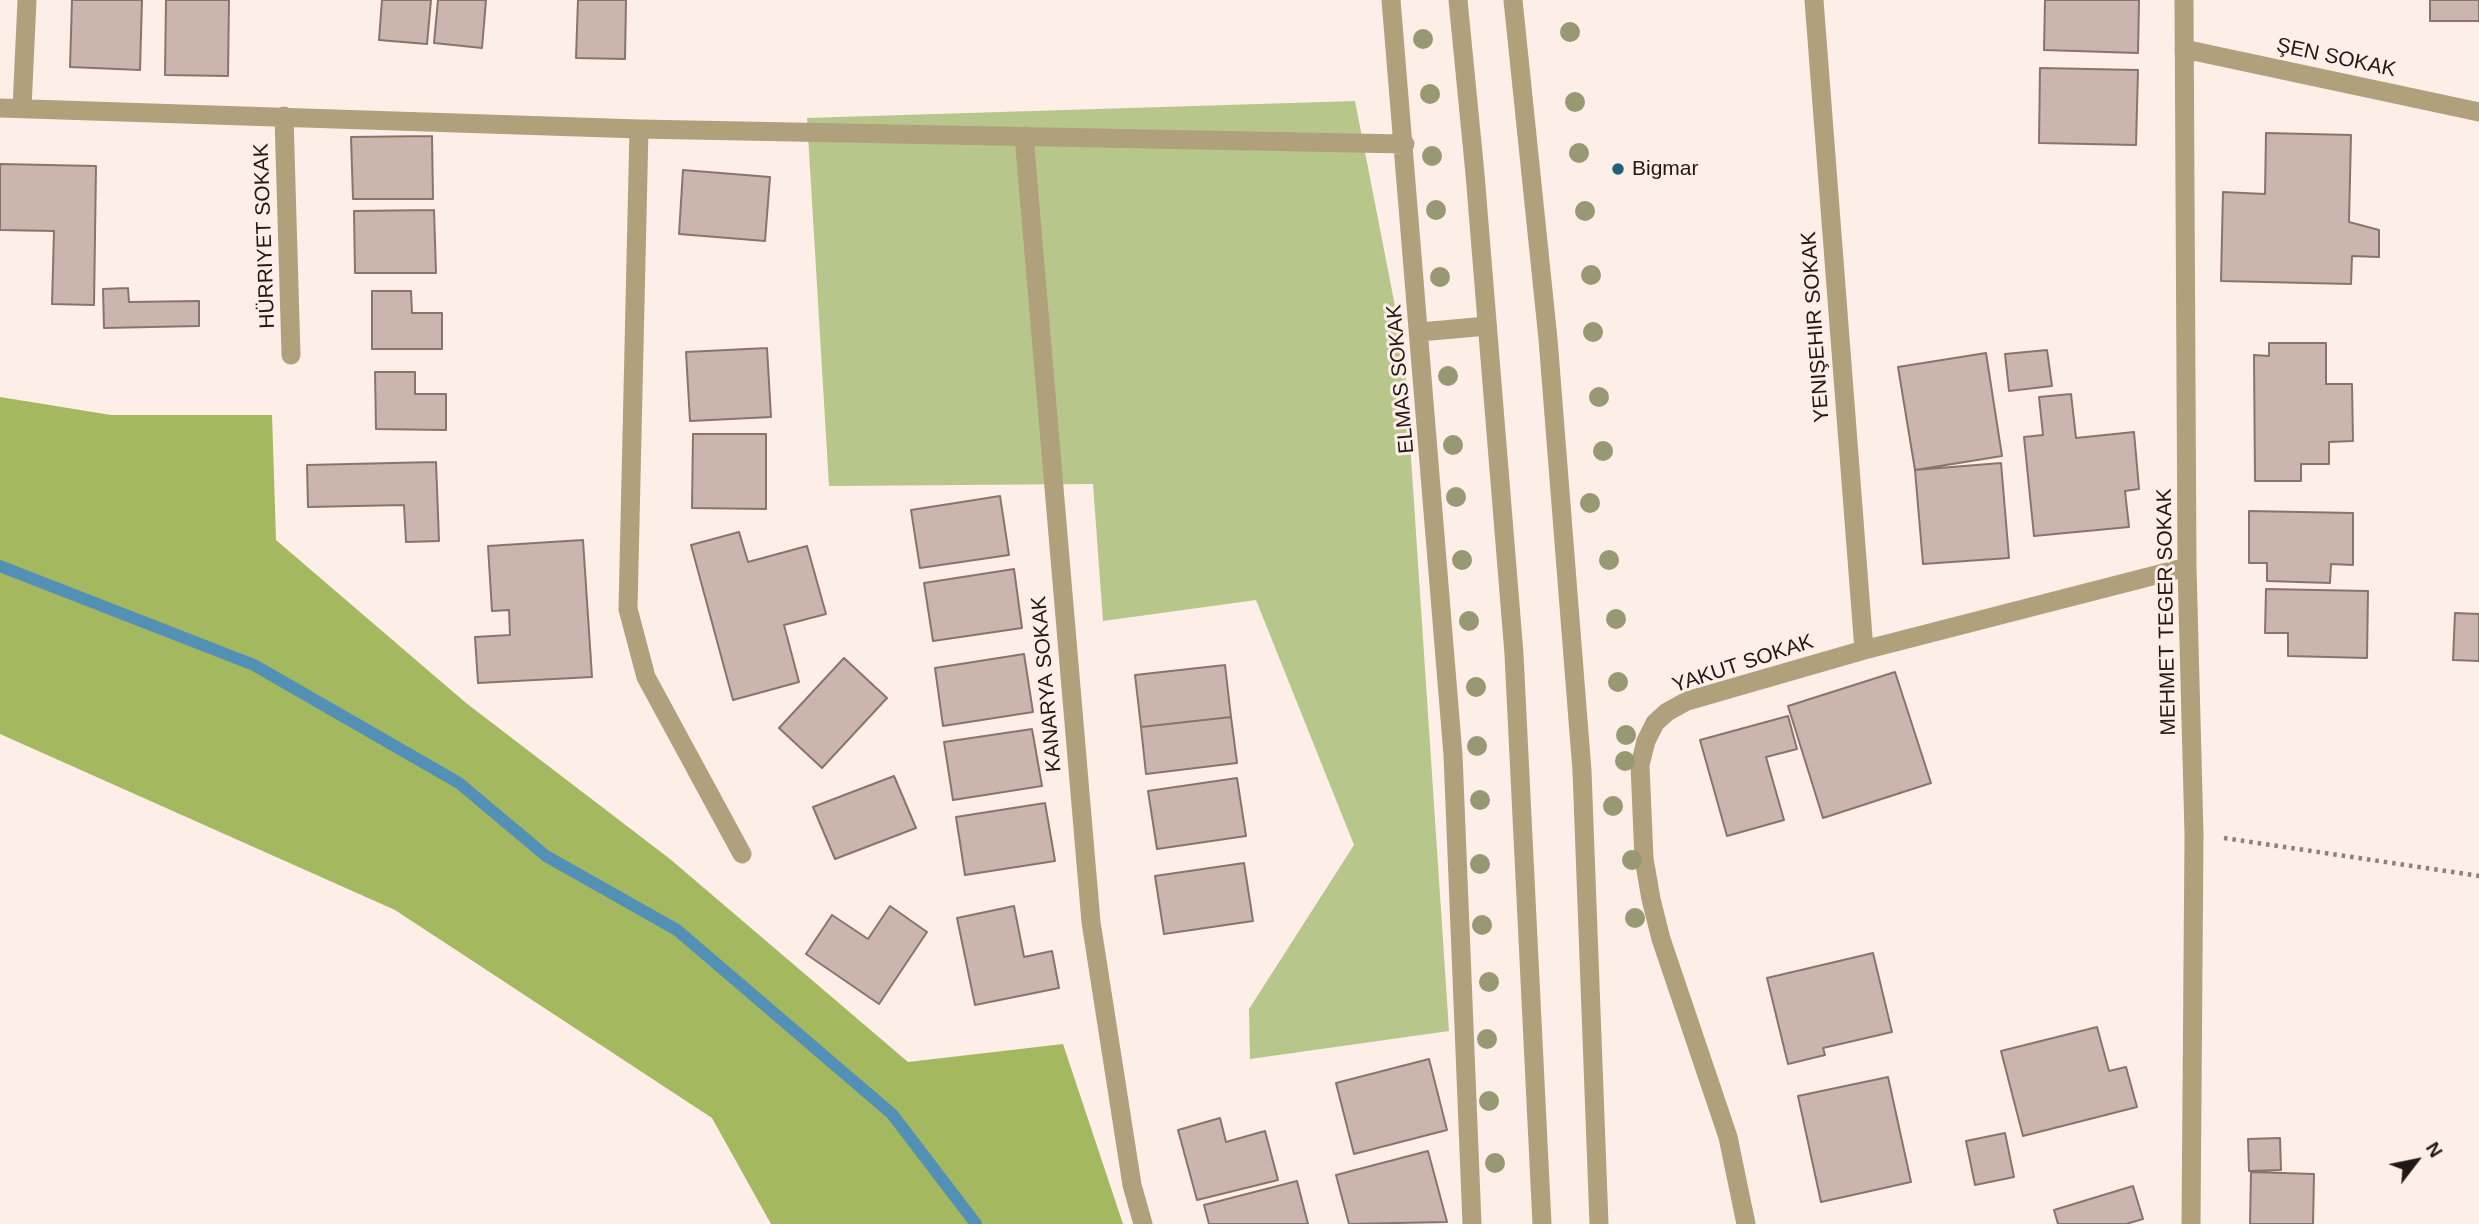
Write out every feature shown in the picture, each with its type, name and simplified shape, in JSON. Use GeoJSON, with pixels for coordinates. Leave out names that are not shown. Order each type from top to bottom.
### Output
{"type":"FeatureCollection","features":[{"type":"Feature","properties":{"kind":"street"},"geometry":{"type":"LineString","coordinates":[[22,108],[27,0]]}},
{"type":"Feature","properties":{"kind":"street","name":"ELMAS SOKAK"},"geometry":{"type":"LineString","coordinates":[[1391,0],[1405,144],[1453,755],[1472,1224]]}},
{"type":"Feature","properties":{"kind":"street"},"geometry":{"type":"LineString","coordinates":[[1458,0],[1514,654],[1542,1224]]}},
{"type":"Feature","properties":{"kind":"street"},"geometry":{"type":"LineString","coordinates":[[1513,0],[1548,339],[1582,771],[1599,1224]]}},
{"type":"Feature","properties":{"kind":"street"},"geometry":{"type":"LineString","coordinates":[[1814,0],[1864,650]]}},
{"type":"Feature","properties":{"kind":"street","name":"MEHMET TEGER SOKAK"},"geometry":{"type":"LineString","coordinates":[[2184,0],[2188,567],[2194,834],[2191,1224]]}},
{"type":"Feature","properties":{"kind":"street","name":"ŞEN SOKAK"},"geometry":{"type":"LineString","coordinates":[[2184,49],[2479,112]]}},
{"type":"Feature","properties":{"kind":"street"},"geometry":{"type":"LineString","coordinates":[[0,108],[639,129],[1405,144]]}},
{"type":"Feature","properties":{"kind":"street","name":"HÜRRIYET SOKAK"},"geometry":{"type":"LineString","coordinates":[[284,116],[291,355]]}},
{"type":"Feature","properties":{"kind":"street"},"geometry":{"type":"LineString","coordinates":[[639,129],[628,609],[646,677],[742,854]]}},
{"type":"Feature","properties":{"kind":"street","name":"KANARYA SOKAK"},"geometry":{"type":"LineString","coordinates":[[1024,136],[1091,922],[1132,1185],[1143,1224]]}},
{"type":"Feature","properties":{"kind":"street"},"geometry":{"type":"LineString","coordinates":[[1420,332],[1487,326]]}},
{"type":"Feature","properties":{"kind":"street","name":"YAKUT SOKAK"},"geometry":{"type":"LineString","coordinates":[[1746,1224],[1728,1137],[1664,951],[1651,899],[1644,859],[1640,765],[1646,741],[1655,723],[1667,712],[1687,702],[1864,650],[2188,567]]}},
{"type":"Feature","properties":{"kind":"path"},"geometry":{"type":"LineString","coordinates":[[2194,834],[2479,876]]}},
{"type":"Feature","properties":{"kind":"green space"},"geometry":{"type":"Polygon","coordinates":[[[1355,101],[1404,352],[1449,1031],[1250,1059],[1249,1009],[1354,845],[1256,600],[1103,621],[1093,484],[829,486],[807,118],[1355,101]]]}},
{"type":"Feature","properties":{"kind":"green space"},"geometry":{"type":"Polygon","coordinates":[[[0,397],[111,415],[272,415],[276,540],[466,703],[670,859],[908,1062],[1063,1044],[1123,1224],[771,1224],[712,1118],[395,910],[0,734],[0,397]]]}},
{"type":"Feature","properties":{"kind":"building"},"geometry":{"type":"Polygon","coordinates":[[[72,0],[142,0],[140,70],[70,67],[72,0]]]}},
{"type":"Feature","properties":{"kind":"building"},"geometry":{"type":"Polygon","coordinates":[[[166,0],[229,0],[228,76],[165,75],[166,0]]]}},
{"type":"Feature","properties":{"kind":"building"},"geometry":{"type":"Polygon","coordinates":[[[382,0],[431,0],[427,44],[379,40],[382,0]]]}},
{"type":"Feature","properties":{"kind":"building"},"geometry":{"type":"Polygon","coordinates":[[[438,0],[486,0],[482,48],[434,43],[438,0]]]}},
{"type":"Feature","properties":{"kind":"building"},"geometry":{"type":"Polygon","coordinates":[[[578,0],[626,0],[625,59],[576,58],[578,0]]]}},
{"type":"Feature","properties":{"kind":"building"},"geometry":{"type":"Polygon","coordinates":[[[2045,0],[2139,0],[2138,53],[2044,50],[2045,0]]]}},
{"type":"Feature","properties":{"kind":"building"},"geometry":{"type":"Polygon","coordinates":[[[2430,0],[2479,0],[2479,21],[2430,21],[2430,0]]]}},
{"type":"Feature","properties":{"kind":"building"},"geometry":{"type":"Polygon","coordinates":[[[2040,68],[2138,70],[2136,145],[2039,143],[2040,68]]]}},
{"type":"Feature","properties":{"kind":"building"},"geometry":{"type":"Polygon","coordinates":[[[2266,133],[2351,135],[2349,222],[2379,230],[2379,257],[2352,256],[2351,284],[2221,281],[2223,192],[2265,194],[2266,133]]]}},
{"type":"Feature","properties":{"kind":"building"},"geometry":{"type":"Polygon","coordinates":[[[432,136],[433,199],[353,199],[351,137],[432,136]]]}},
{"type":"Feature","properties":{"kind":"building"},"geometry":{"type":"Polygon","coordinates":[[[0,164],[96,166],[94,305],[52,304],[54,231],[0,230],[0,164]]]}},
{"type":"Feature","properties":{"kind":"building"},"geometry":{"type":"Polygon","coordinates":[[[683,170],[770,177],[765,241],[679,234],[683,170]]]}},
{"type":"Feature","properties":{"kind":"building"},"geometry":{"type":"Polygon","coordinates":[[[434,210],[436,273],[355,273],[354,211],[434,210]]]}},
{"type":"Feature","properties":{"kind":"building"},"geometry":{"type":"Polygon","coordinates":[[[128,288],[129,302],[199,301],[199,326],[104,328],[103,289],[128,288]]]}},
{"type":"Feature","properties":{"kind":"building"},"geometry":{"type":"Polygon","coordinates":[[[372,291],[411,291],[412,313],[442,313],[442,349],[372,349],[372,291]]]}},
{"type":"Feature","properties":{"kind":"building"},"geometry":{"type":"Polygon","coordinates":[[[2269,343],[2326,343],[2326,384],[2352,384],[2353,441],[2329,442],[2329,464],[2301,464],[2301,481],[2255,481],[2254,355],[2269,356],[2269,343]]]}},
{"type":"Feature","properties":{"kind":"building"},"geometry":{"type":"Polygon","coordinates":[[[767,348],[771,417],[690,421],[686,352],[767,348]]]}},
{"type":"Feature","properties":{"kind":"building"},"geometry":{"type":"Polygon","coordinates":[[[2047,350],[2052,386],[2009,391],[2005,354],[2047,350]]]}},
{"type":"Feature","properties":{"kind":"building"},"geometry":{"type":"Polygon","coordinates":[[[1986,353],[2002,456],[1915,470],[1898,367],[1986,353]]]}},
{"type":"Feature","properties":{"kind":"building"},"geometry":{"type":"Polygon","coordinates":[[[375,372],[415,372],[415,394],[446,394],[446,430],[376,429],[375,372]]]}},
{"type":"Feature","properties":{"kind":"building"},"geometry":{"type":"Polygon","coordinates":[[[2071,394],[2076,438],[2134,432],[2139,489],[2125,491],[2129,527],[2034,536],[2024,437],[2043,435],[2039,397],[2071,394]]]}},
{"type":"Feature","properties":{"kind":"building"},"geometry":{"type":"Polygon","coordinates":[[[693,434],[766,434],[766,509],[692,508],[693,434]]]}},
{"type":"Feature","properties":{"kind":"building"},"geometry":{"type":"Polygon","coordinates":[[[436,462],[439,541],[406,542],[404,505],[308,507],[307,465],[436,462]]]}},
{"type":"Feature","properties":{"kind":"building"},"geometry":{"type":"Polygon","coordinates":[[[2001,463],[2009,558],[1923,564],[1915,470],[2001,463]]]}},
{"type":"Feature","properties":{"kind":"building"},"geometry":{"type":"Polygon","coordinates":[[[1000,496],[1009,555],[920,568],[911,510],[1000,496]]]}},
{"type":"Feature","properties":{"kind":"building"},"geometry":{"type":"Polygon","coordinates":[[[2249,511],[2353,513],[2353,565],[2331,564],[2330,583],[2267,581],[2267,563],[2249,563],[2249,511]]]}},
{"type":"Feature","properties":{"kind":"building"},"geometry":{"type":"Polygon","coordinates":[[[739,532],[748,562],[807,546],[826,614],[784,625],[799,682],[733,700],[691,545],[739,532]]]}},
{"type":"Feature","properties":{"kind":"building"},"geometry":{"type":"Polygon","coordinates":[[[583,540],[592,677],[478,683],[475,637],[510,635],[509,610],[492,611],[488,546],[583,540]]]}},
{"type":"Feature","properties":{"kind":"building"},"geometry":{"type":"Polygon","coordinates":[[[1014,569],[1022,628],[933,641],[924,583],[1014,569]]]}},
{"type":"Feature","properties":{"kind":"building"},"geometry":{"type":"Polygon","coordinates":[[[2266,589],[2368,591],[2367,658],[2288,656],[2288,633],[2265,633],[2266,589]]]}},
{"type":"Feature","properties":{"kind":"building"},"geometry":{"type":"Polygon","coordinates":[[[2455,613],[2479,614],[2479,661],[2453,660],[2455,613]]]}},
{"type":"Feature","properties":{"kind":"building"},"geometry":{"type":"Polygon","coordinates":[[[1024,654],[1033,712],[943,726],[935,668],[1024,654]]]}},
{"type":"Feature","properties":{"kind":"building"},"geometry":{"type":"Polygon","coordinates":[[[844,658],[887,698],[822,768],[779,728],[844,658]]]}},
{"type":"Feature","properties":{"kind":"building"},"geometry":{"type":"Polygon","coordinates":[[[1225,665],[1231,717],[1141,727],[1135,675],[1225,665]]]}},
{"type":"Feature","properties":{"kind":"building"},"geometry":{"type":"Polygon","coordinates":[[[1895,672],[1931,783],[1823,818],[1788,706],[1895,672]]]}},
{"type":"Feature","properties":{"kind":"building"},"geometry":{"type":"Polygon","coordinates":[[[1788,716],[1797,749],[1766,757],[1784,820],[1727,836],[1700,740],[1788,716]]]}},
{"type":"Feature","properties":{"kind":"building"},"geometry":{"type":"Polygon","coordinates":[[[1231,717],[1237,763],[1146,774],[1141,727],[1231,717]]]}},
{"type":"Feature","properties":{"kind":"building"},"geometry":{"type":"Polygon","coordinates":[[[1032,729],[1042,786],[953,800],[944,742],[1032,729]]]}},
{"type":"Feature","properties":{"kind":"building"},"geometry":{"type":"Polygon","coordinates":[[[894,776],[916,828],[835,859],[813,807],[894,776]]]}},
{"type":"Feature","properties":{"kind":"building"},"geometry":{"type":"Polygon","coordinates":[[[1237,778],[1246,836],[1157,849],[1148,791],[1237,778]]]}},
{"type":"Feature","properties":{"kind":"building"},"geometry":{"type":"Polygon","coordinates":[[[1045,803],[1055,861],[965,875],[956,817],[1045,803]]]}},
{"type":"Feature","properties":{"kind":"building"},"geometry":{"type":"Polygon","coordinates":[[[1244,863],[1253,921],[1164,934],[1155,876],[1244,863]]]}},
{"type":"Feature","properties":{"kind":"building"},"geometry":{"type":"Polygon","coordinates":[[[890,906],[927,932],[879,1004],[806,954],[832,915],[868,939],[890,906]]]}},
{"type":"Feature","properties":{"kind":"building"},"geometry":{"type":"Polygon","coordinates":[[[1014,906],[1024,957],[1052,951],[1059,988],[975,1005],[957,918],[1014,906]]]}},
{"type":"Feature","properties":{"kind":"building"},"geometry":{"type":"Polygon","coordinates":[[[1873,953],[1892,1032],[1823,1048],[1825,1055],[1788,1064],[1767,978],[1873,953]]]}},
{"type":"Feature","properties":{"kind":"building"},"geometry":{"type":"Polygon","coordinates":[[[2097,1027],[2109,1071],[2126,1067],[2137,1107],[2023,1136],[2001,1051],[2097,1027]]]}},
{"type":"Feature","properties":{"kind":"building"},"geometry":{"type":"Polygon","coordinates":[[[1429,1059],[1447,1130],[1354,1154],[1336,1083],[1429,1059]]]}},
{"type":"Feature","properties":{"kind":"building"},"geometry":{"type":"Polygon","coordinates":[[[1888,1077],[1911,1182],[1821,1202],[1798,1096],[1888,1077]]]}},
{"type":"Feature","properties":{"kind":"building"},"geometry":{"type":"Polygon","coordinates":[[[1220,1118],[1226,1142],[1265,1131],[1278,1180],[1197,1200],[1178,1130],[1220,1118]]]}},
{"type":"Feature","properties":{"kind":"building"},"geometry":{"type":"Polygon","coordinates":[[[2005,1133],[2014,1177],[1975,1185],[1966,1141],[2005,1133]]]}},
{"type":"Feature","properties":{"kind":"building"},"geometry":{"type":"Polygon","coordinates":[[[2280,1138],[2281,1170],[2249,1171],[2248,1139],[2280,1138]]]}},
{"type":"Feature","properties":{"kind":"building"},"geometry":{"type":"Polygon","coordinates":[[[1428,1151],[1447,1222],[1349,1224],[1336,1175],[1428,1151]]]}},
{"type":"Feature","properties":{"kind":"building"},"geometry":{"type":"Polygon","coordinates":[[[2251,1172],[2314,1174],[2313,1224],[2250,1224],[2251,1172]]]}},
{"type":"Feature","properties":{"kind":"building"},"geometry":{"type":"Polygon","coordinates":[[[1297,1181],[1308,1224],[1209,1224],[1204,1205],[1297,1181]]]}},
{"type":"Feature","properties":{"kind":"building"},"geometry":{"type":"Polygon","coordinates":[[[2133,1186],[2143,1219],[2126,1224],[2058,1224],[2054,1210],[2133,1186]]]}},
{"type":"Feature","properties":{"kind":"waterway"},"geometry":{"type":"LineString","coordinates":[[0,566],[254,665],[459,783],[546,856],[677,930],[892,1114],[976,1224]]}},
{"type":"Feature","properties":{"kind":"place","name":"Bigmar"},"geometry":{"type":"Point","coordinates":[1618,169]}}]}
